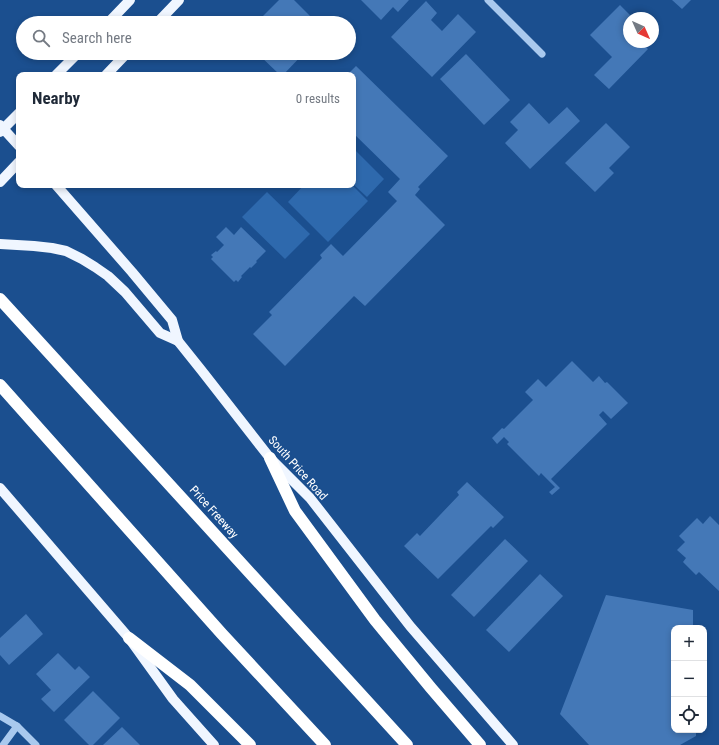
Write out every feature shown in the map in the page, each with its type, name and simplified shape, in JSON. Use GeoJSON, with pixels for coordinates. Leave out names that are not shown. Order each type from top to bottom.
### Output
{"type":"FeatureCollection","features":[{"type":"Feature","properties":{"kind":"highway","name":"Price Freeway"},"geometry":{"type":"LineString","coordinates":[[0,298],[407,745]]}},
{"type":"Feature","properties":{"kind":"highway"},"geometry":{"type":"LineString","coordinates":[[0,385],[222,634],[325,745]]}},
{"type":"Feature","properties":{"kind":"highway"},"geometry":{"type":"LineString","coordinates":[[270,458],[295,511],[309,531],[375,620],[480,745]]}},
{"type":"Feature","properties":{"kind":"highway"},"geometry":{"type":"LineString","coordinates":[[129,638],[190,685],[250,745]]}},
{"type":"Feature","properties":{"kind":"main road"},"geometry":{"type":"LineString","coordinates":[[115,16],[130,0]]}},
{"type":"Feature","properties":{"kind":"main road"},"geometry":{"type":"LineString","coordinates":[[164,16],[179,0]]}},
{"type":"Feature","properties":{"kind":"main road"},"geometry":{"type":"LineString","coordinates":[[59,72],[71,60]]}},
{"type":"Feature","properties":{"kind":"main road"},"geometry":{"type":"LineString","coordinates":[[109,72],[120,60]]}},
{"type":"Feature","properties":{"kind":"main road"},"geometry":{"type":"LineString","coordinates":[[16,116],[1,129],[16,143]]}},
{"type":"Feature","properties":{"kind":"main road"},"geometry":{"type":"LineString","coordinates":[[0,182],[16,165]]}},
{"type":"Feature","properties":{"kind":"main road","name":"South Price Road"},"geometry":{"type":"LineString","coordinates":[[59,188],[172,320],[178,341],[270,458],[310,498],[410,626],[513,745]]}},
{"type":"Feature","properties":{"kind":"main road"},"geometry":{"type":"LineString","coordinates":[[0,244],[52,248],[66,252],[88,263],[108,276],[125,292],[160,333],[178,341]]}},
{"type":"Feature","properties":{"kind":"main road"},"geometry":{"type":"LineString","coordinates":[[0,488],[129,638],[173,699],[214,745]]}},
{"type":"Feature","properties":{"kind":"street"},"geometry":{"type":"LineString","coordinates":[[488,0],[542,54]]}},
{"type":"Feature","properties":{"kind":"street"},"geometry":{"type":"LineString","coordinates":[[0,716],[17,726],[36,745]]}},
{"type":"Feature","properties":{"kind":"street"},"geometry":{"type":"LineString","coordinates":[[3,745],[17,726]]}},
{"type":"Feature","properties":{"kind":"shaded area"},"geometry":{"type":"Polygon","coordinates":[[[356,151],[384,179],[367,197],[356,187],[356,151]]]}},
{"type":"Feature","properties":{"kind":"shaded area"},"geometry":{"type":"Polygon","coordinates":[[[301,188],[355,188],[368,201],[328,242],[288,202],[301,188]]]}},
{"type":"Feature","properties":{"kind":"shaded area"},"geometry":{"type":"Polygon","coordinates":[[[267,192],[310,234],[285,259],[242,217],[267,192]]]}},
{"type":"Feature","properties":{"kind":"building"},"geometry":{"type":"Polygon","coordinates":[[[279,0],[294,0],[310,16],[263,16],[279,0]]]}},
{"type":"Feature","properties":{"kind":"building"},"geometry":{"type":"Polygon","coordinates":[[[361,0],[409,0],[398,12],[393,7],[381,20],[361,0]]]}},
{"type":"Feature","properties":{"kind":"building"},"geometry":{"type":"Polygon","coordinates":[[[672,0],[691,0],[682,9],[672,0]]]}},
{"type":"Feature","properties":{"kind":"building"},"geometry":{"type":"Polygon","coordinates":[[[426,1],[437,13],[431,20],[442,31],[458,14],[476,32],[432,77],[391,37],[426,1]]]}},
{"type":"Feature","properties":{"kind":"building"},"geometry":{"type":"Polygon","coordinates":[[[620,5],[627,12],[623,12],[623,48],[648,49],[609,89],[594,75],[612,57],[590,35],[620,5]]]}},
{"type":"Feature","properties":{"kind":"building"},"geometry":{"type":"Polygon","coordinates":[[[466,54],[510,100],[484,125],[440,79],[466,54]]]}},
{"type":"Feature","properties":{"kind":"building"},"geometry":{"type":"Polygon","coordinates":[[[264,60],[297,60],[286,72],[277,72],[264,60]]]}},
{"type":"Feature","properties":{"kind":"building"},"geometry":{"type":"Polygon","coordinates":[[[356,66],[448,156],[418,187],[420,189],[415,195],[445,225],[365,306],[354,296],[285,366],[253,334],[272,315],[269,312],[322,258],[320,255],[331,244],[343,256],[397,201],[388,192],[400,179],[356,136],[356,72],[350,72],[356,66]]]}},
{"type":"Feature","properties":{"kind":"building"},"geometry":{"type":"Polygon","coordinates":[[[529,103],[549,124],[567,107],[580,121],[530,169],[505,143],[518,130],[510,122],[529,103]]]}},
{"type":"Feature","properties":{"kind":"building"},"geometry":{"type":"Polygon","coordinates":[[[606,123],[630,147],[609,168],[614,173],[595,192],[565,163],[606,123]]]}},
{"type":"Feature","properties":{"kind":"building"},"geometry":{"type":"Polygon","coordinates":[[[226,227],[234,235],[241,227],[266,251],[251,268],[250,267],[241,276],[242,277],[238,282],[236,280],[234,282],[211,259],[213,257],[211,255],[216,251],[217,252],[224,245],[216,237],[226,227]]]}},
{"type":"Feature","properties":{"kind":"building"},"geometry":{"type":"Polygon","coordinates":[[[572,361],[593,382],[599,376],[605,383],[607,382],[628,403],[611,419],[603,411],[599,415],[607,424],[551,479],[560,488],[552,495],[549,492],[555,487],[541,473],[539,476],[507,444],[509,442],[504,437],[497,444],[492,438],[502,428],[504,429],[533,400],[525,392],[538,379],[546,387],[572,361]]]}},
{"type":"Feature","properties":{"kind":"building"},"geometry":{"type":"Polygon","coordinates":[[[467,482],[504,517],[493,528],[491,526],[438,579],[404,546],[417,533],[420,536],[459,495],[457,492],[467,482]]]}},
{"type":"Feature","properties":{"kind":"building"},"geometry":{"type":"Polygon","coordinates":[[[710,516],[719,525],[719,591],[699,572],[696,575],[683,562],[686,558],[677,550],[685,542],[679,536],[697,518],[703,524],[710,516]]]}},
{"type":"Feature","properties":{"kind":"building"},"geometry":{"type":"Polygon","coordinates":[[[505,539],[528,561],[474,617],[451,595],[505,539]]]}},
{"type":"Feature","properties":{"kind":"building"},"geometry":{"type":"Polygon","coordinates":[[[540,574],[563,596],[509,652],[486,630],[540,574]]]}},
{"type":"Feature","properties":{"kind":"building"},"geometry":{"type":"Polygon","coordinates":[[[606,595],[693,610],[693,625],[671,625],[671,733],[696,733],[696,736],[680,745],[589,745],[560,714],[606,595]]]}},
{"type":"Feature","properties":{"kind":"building"},"geometry":{"type":"Polygon","coordinates":[[[26,614],[43,634],[9,665],[0,655],[0,638],[26,614]]]}},
{"type":"Feature","properties":{"kind":"building"},"geometry":{"type":"Polygon","coordinates":[[[58,653],[75,670],[79,666],[90,677],[54,712],[41,699],[51,690],[36,674],[58,653]]]}},
{"type":"Feature","properties":{"kind":"building"},"geometry":{"type":"Polygon","coordinates":[[[93,691],[120,718],[93,745],[89,745],[64,720],[93,691]]]}},
{"type":"Feature","properties":{"kind":"building"},"geometry":{"type":"Polygon","coordinates":[[[122,727],[140,745],[103,745],[122,727]]]}}]}
